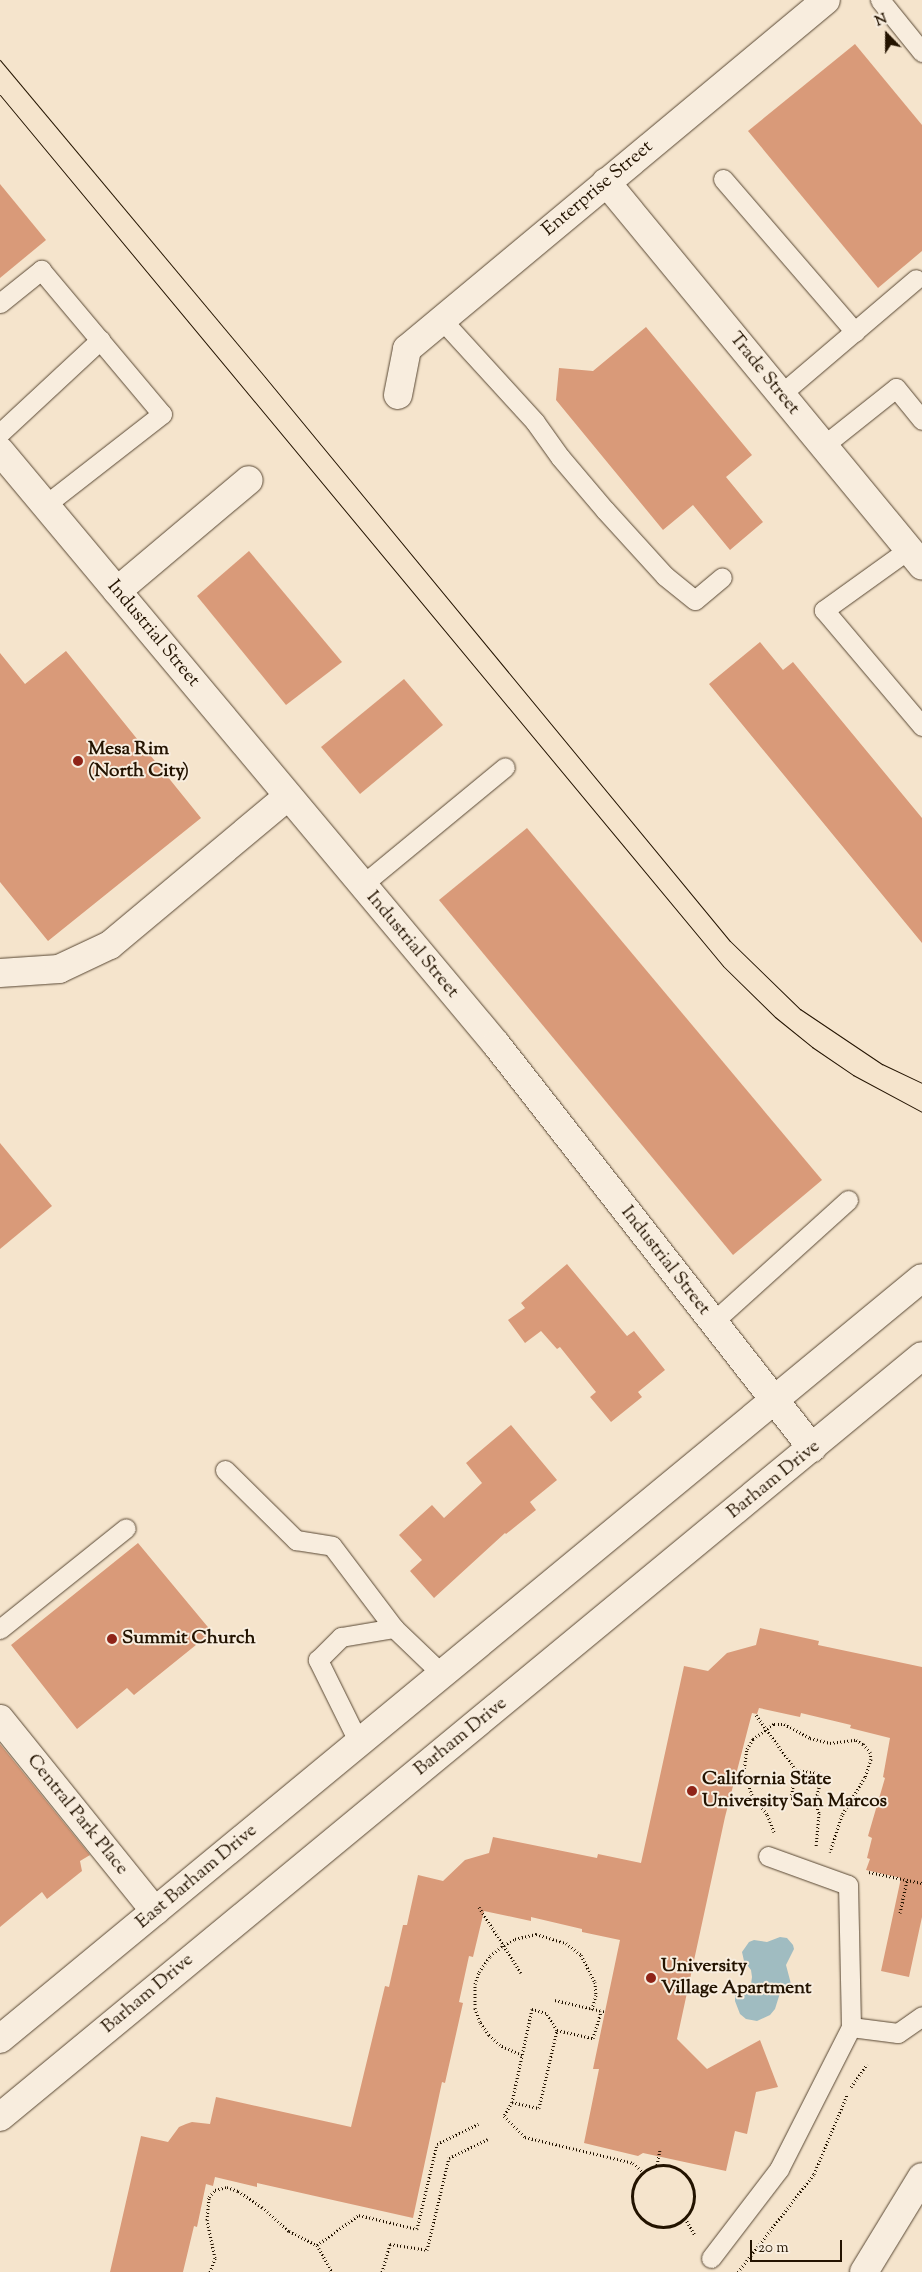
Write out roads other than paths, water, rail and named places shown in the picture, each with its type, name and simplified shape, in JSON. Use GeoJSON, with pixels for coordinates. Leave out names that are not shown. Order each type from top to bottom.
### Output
{"type":"FeatureCollection","features":[{"type":"Feature","properties":{"kind":"street","name":"Enterprise Street"},"geometry":{"type":"LineString","coordinates":[[398,395],[407,349],[826,0]]}},
{"type":"Feature","properties":{"kind":"street","name":"Trade Street"},"geometry":{"type":"LineString","coordinates":[[606,182],[915,557]]}},
{"type":"Feature","properties":{"kind":"street","name":"Industrial Street"},"geometry":{"type":"LineString","coordinates":[[0,451],[496,1044],[812,1448]]}},
{"type":"Feature","properties":{"kind":"street"},"geometry":{"type":"LineString","coordinates":[[117,591],[249,480]]}},
{"type":"Feature","properties":{"kind":"street"},"geometry":{"type":"LineString","coordinates":[[0,973],[59,969],[110,945],[288,796]]}},
{"type":"Feature","properties":{"kind":"street"},"geometry":{"type":"LineString","coordinates":[[359,1743],[922,1278]]}},
{"type":"Feature","properties":{"kind":"street","name":"Barham Drive"},"geometry":{"type":"LineString","coordinates":[[0,2117],[922,1356]]}},
{"type":"Feature","properties":{"kind":"street","name":"Central Park Place"},"geometry":{"type":"LineString","coordinates":[[0,1720],[155,1911]]}},
{"type":"Feature","properties":{"kind":"street","name":"East Barham Drive"},"geometry":{"type":"LineString","coordinates":[[0,2039],[359,1743]]}},
{"type":"Feature","properties":{"kind":"street"},"geometry":{"type":"LineString","coordinates":[[864,2272],[922,2176]]}},
{"type":"Feature","properties":{"kind":"lane"},"geometry":{"type":"LineString","coordinates":[[880,0],[922,52]]}},
{"type":"Feature","properties":{"kind":"lane"},"geometry":{"type":"LineString","coordinates":[[723,179],[855,332]]}},
{"type":"Feature","properties":{"kind":"lane"},"geometry":{"type":"LineString","coordinates":[[0,303],[41,270],[162,414],[45,505]]}},
{"type":"Feature","properties":{"kind":"lane"},"geometry":{"type":"LineString","coordinates":[[781,394],[916,279]]}},
{"type":"Feature","properties":{"kind":"lane"},"geometry":{"type":"LineString","coordinates":[[442,320],[534,422],[560,458],[665,576],[695,600],[722,577]]}},
{"type":"Feature","properties":{"kind":"lane"},"geometry":{"type":"LineString","coordinates":[[0,433],[100,340]]}},
{"type":"Feature","properties":{"kind":"lane"},"geometry":{"type":"LineString","coordinates":[[823,446],[896,388],[922,420]]}},
{"type":"Feature","properties":{"kind":"lane"},"geometry":{"type":"LineString","coordinates":[[915,557],[824,610],[922,726]]}},
{"type":"Feature","properties":{"kind":"lane"},"geometry":{"type":"LineString","coordinates":[[362,885],[505,767]]}},
{"type":"Feature","properties":{"kind":"lane"},"geometry":{"type":"LineString","coordinates":[[713,1322],[848,1200]]}},
{"type":"Feature","properties":{"kind":"lane"},"geometry":{"type":"LineString","coordinates":[[225,1470],[296,1540],[332,1546],[394,1628],[442,1674]]}},
{"type":"Feature","properties":{"kind":"lane"},"geometry":{"type":"LineString","coordinates":[[0,1629],[126,1528]]}},
{"type":"Feature","properties":{"kind":"lane"},"geometry":{"type":"LineString","coordinates":[[359,1743],[318,1660],[341,1637],[394,1628]]}},
{"type":"Feature","properties":{"kind":"lane"},"geometry":{"type":"LineString","coordinates":[[711,2258],[779,2169],[851,2028],[848,1885],[816,1869],[768,1856]]}},
{"type":"Feature","properties":{"kind":"lane"},"geometry":{"type":"LineString","coordinates":[[851,2028],[898,2033],[922,2016]]}},
{"type":"Feature","properties":{"kind":"water"},"geometry":{"type":"Polygon","coordinates":[[[780,1937],[787,1938],[794,1949],[786,1965],[791,1984],[787,1990],[780,1993],[775,2009],[770,2015],[757,2021],[746,2019],[740,2014],[735,2001],[735,1995],[743,1993],[751,1984],[752,1977],[751,1970],[744,1961],[742,1952],[749,1942],[754,1940],[767,1942],[780,1937]]]}},
{"type":"Feature","properties":{"kind":"tram line"},"geometry":{"type":"LineString","coordinates":[[0,60],[265,377],[730,941],[800,1009],[882,1064],[922,1083]]}},
{"type":"Feature","properties":{"kind":"tram line"},"geometry":{"type":"LineString","coordinates":[[0,95],[723,966],[775,1017],[812,1047],[853,1075],[922,1112]]}},
{"type":"Feature","properties":{"kind":"place","name":"Mesa Rim (North City)"},"geometry":{"type":"Point","coordinates":[78,761]}},
{"type":"Feature","properties":{"kind":"place","name":"Summit Church"},"geometry":{"type":"Point","coordinates":[112,1639]}},
{"type":"Feature","properties":{"kind":"place","name":"California State University San Marcos"},"geometry":{"type":"Point","coordinates":[692,1791]}},
{"type":"Feature","properties":{"kind":"place","name":"University Village Apartment"},"geometry":{"type":"Point","coordinates":[651,1978]}}]}
